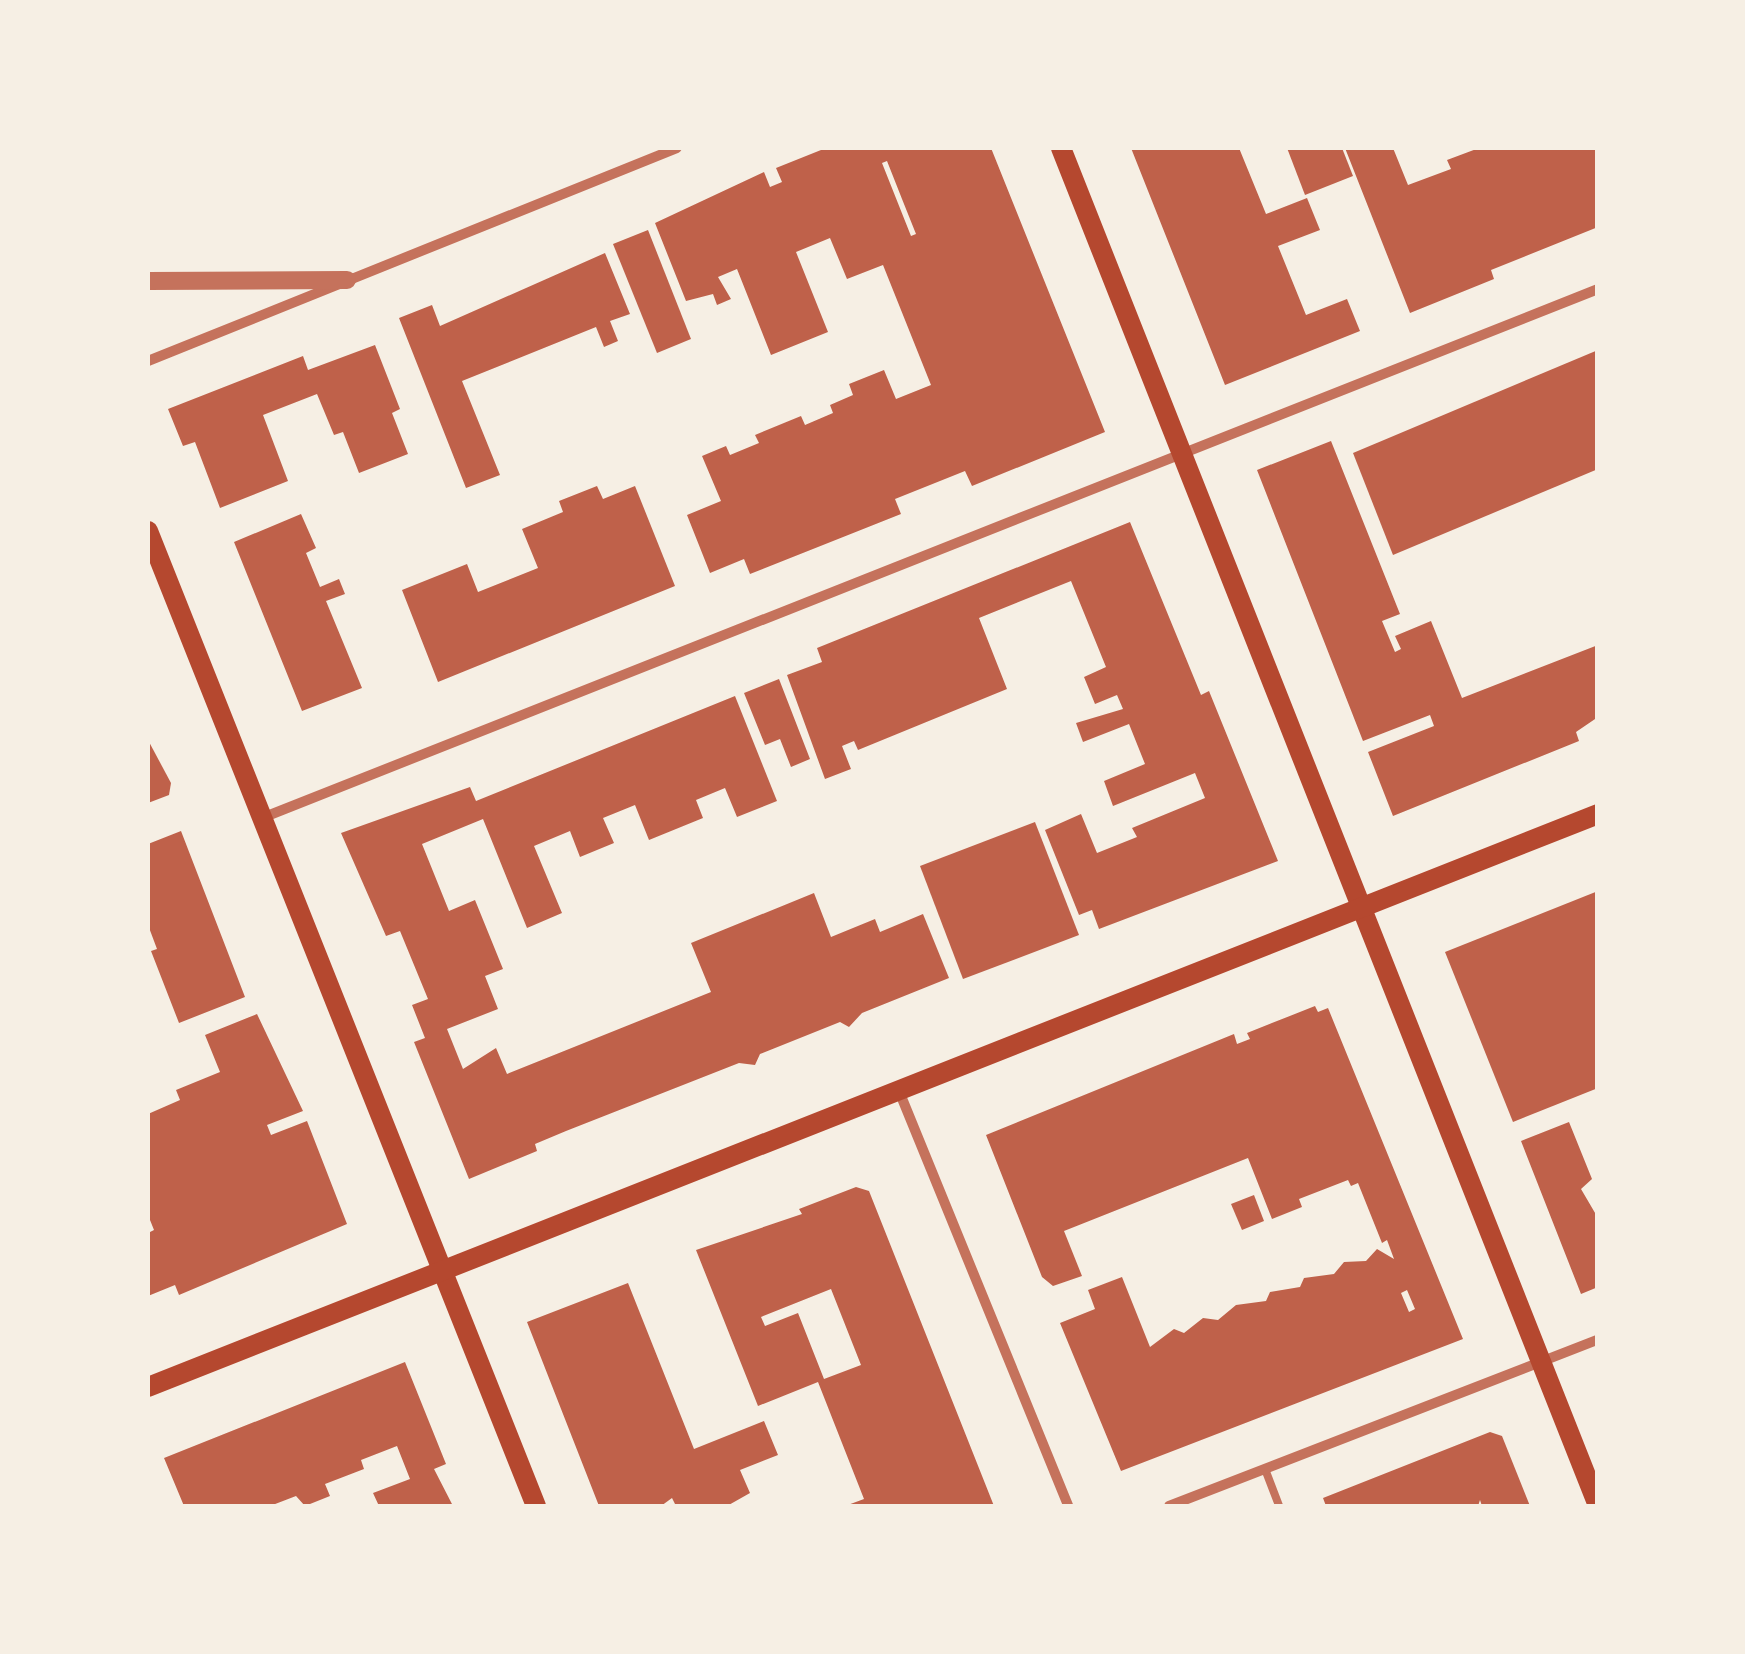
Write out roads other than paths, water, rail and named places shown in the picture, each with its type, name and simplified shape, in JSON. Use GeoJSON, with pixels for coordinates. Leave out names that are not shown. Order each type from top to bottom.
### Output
{"type":"FeatureCollection","features":[{"type":"Feature","properties":{"kind":"main road"},"geometry":{"type":"LineString","coordinates":[[1061,148],[1598,1506]]}},
{"type":"Feature","properties":{"kind":"main road"},"geometry":{"type":"LineString","coordinates":[[148,531],[536,1506]]}},
{"type":"Feature","properties":{"kind":"main road"},"geometry":{"type":"LineString","coordinates":[[148,1386],[1598,814]]}},
{"type":"Feature","properties":{"kind":"street"},"geometry":{"type":"LineString","coordinates":[[148,361],[677,148]]}},
{"type":"Feature","properties":{"kind":"street"},"geometry":{"type":"LineString","coordinates":[[148,281],[347,280]]}},
{"type":"Feature","properties":{"kind":"street"},"geometry":{"type":"LineString","coordinates":[[261,819],[1598,289]]}},
{"type":"Feature","properties":{"kind":"street"},"geometry":{"type":"LineString","coordinates":[[899,1090],[1068,1506]]}},
{"type":"Feature","properties":{"kind":"street"},"geometry":{"type":"LineString","coordinates":[[1169,1506],[1598,1340]]}},
{"type":"Feature","properties":{"kind":"lane"},"geometry":{"type":"LineString","coordinates":[[1264,1469],[1279,1506]]}}]}
